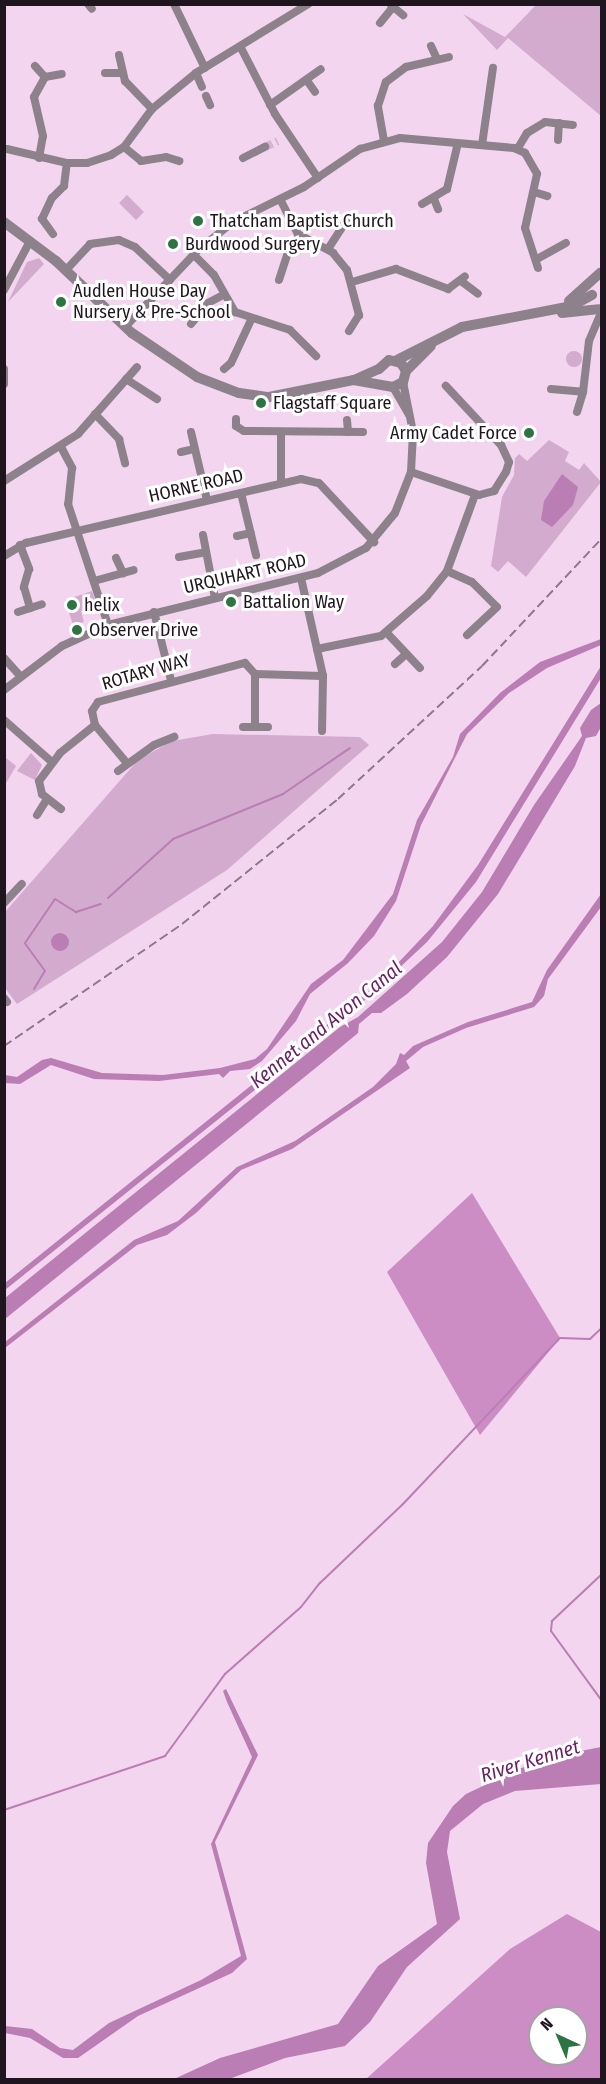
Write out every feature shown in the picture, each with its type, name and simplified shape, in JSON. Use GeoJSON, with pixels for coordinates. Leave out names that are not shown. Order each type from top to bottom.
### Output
{"type":"FeatureCollection","features":[{"type":"Feature","properties":{"kind":"street"},"geometry":{"type":"LineString","coordinates":[[174,4],[205,68]]}},
{"type":"Feature","properties":{"kind":"street"},"geometry":{"type":"LineString","coordinates":[[5,148],[67,163],[99,160],[124,147],[152,109],[196,73],[241,48],[305,5]]}},
{"type":"Feature","properties":{"kind":"street"},"geometry":{"type":"LineString","coordinates":[[380,23],[392,6],[403,15]]}},
{"type":"Feature","properties":{"kind":"street"},"geometry":{"type":"LineString","coordinates":[[431,46],[436,59]]}},
{"type":"Feature","properties":{"kind":"street"},"geometry":{"type":"LineString","coordinates":[[241,48],[270,105],[318,178]]}},
{"type":"Feature","properties":{"kind":"street"},"geometry":{"type":"LineString","coordinates":[[119,56],[121,73],[152,109]]}},
{"type":"Feature","properties":{"kind":"street"},"geometry":{"type":"LineString","coordinates":[[384,141],[378,106],[386,82],[406,67],[449,57]]}},
{"type":"Feature","properties":{"kind":"street"},"geometry":{"type":"LineString","coordinates":[[35,66],[45,77]]}},
{"type":"Feature","properties":{"kind":"street"},"geometry":{"type":"LineString","coordinates":[[482,145],[494,68]]}},
{"type":"Feature","properties":{"kind":"street"},"geometry":{"type":"LineString","coordinates":[[270,105],[308,82],[321,69]]}},
{"type":"Feature","properties":{"kind":"street"},"geometry":{"type":"LineString","coordinates":[[105,74],[121,73]]}},
{"type":"Feature","properties":{"kind":"street"},"geometry":{"type":"LineString","coordinates":[[196,73],[202,87]]}},
{"type":"Feature","properties":{"kind":"street"},"geometry":{"type":"LineString","coordinates":[[45,77],[62,74]]}},
{"type":"Feature","properties":{"kind":"street"},"geometry":{"type":"LineString","coordinates":[[39,158],[43,136],[34,97],[45,77]]}},
{"type":"Feature","properties":{"kind":"street"},"geometry":{"type":"LineString","coordinates":[[493,79],[502,83]]}},
{"type":"Feature","properties":{"kind":"street"},"geometry":{"type":"LineString","coordinates":[[308,82],[315,92]]}},
{"type":"Feature","properties":{"kind":"street"},"geometry":{"type":"LineString","coordinates":[[518,148],[523,137],[541,124],[559,123],[573,126]]}},
{"type":"Feature","properties":{"kind":"street"},"geometry":{"type":"LineString","coordinates":[[558,140],[559,123]]}},
{"type":"Feature","properties":{"kind":"street"},"geometry":{"type":"LineString","coordinates":[[278,141],[289,135]]}},
{"type":"Feature","properties":{"kind":"street"},"geometry":{"type":"LineString","coordinates":[[125,327],[194,255],[233,222],[318,178],[354,152],[384,141],[408,138],[518,148],[536,171],[534,192],[525,228],[538,264],[566,243]]}},
{"type":"Feature","properties":{"kind":"street"},"geometry":{"type":"LineString","coordinates":[[422,204],[434,199],[450,184],[458,143]]}},
{"type":"Feature","properties":{"kind":"street"},"geometry":{"type":"LineString","coordinates":[[124,147],[141,161],[166,154],[179,161]]}},
{"type":"Feature","properties":{"kind":"street"},"geometry":{"type":"LineString","coordinates":[[243,158],[265,147]]}},
{"type":"Feature","properties":{"kind":"street"},"geometry":{"type":"LineString","coordinates":[[53,234],[42,219],[49,195],[64,186],[67,163]]}},
{"type":"Feature","properties":{"kind":"street"},"geometry":{"type":"LineString","coordinates":[[534,192],[547,196]]}},
{"type":"Feature","properties":{"kind":"street"},"geometry":{"type":"LineString","coordinates":[[280,199],[300,236],[328,249],[341,260],[352,282],[359,315],[367,321]]}},
{"type":"Feature","properties":{"kind":"street"},"geometry":{"type":"LineString","coordinates":[[434,199],[438,209]]}},
{"type":"Feature","properties":{"kind":"street"},"geometry":{"type":"LineString","coordinates":[[328,249],[348,218]]}},
{"type":"Feature","properties":{"kind":"street"},"geometry":{"type":"LineString","coordinates":[[4,222],[66,270],[125,327],[182,370],[239,393],[284,396],[354,380],[379,369],[385,362],[397,360],[471,325],[529,315],[601,309]]}},
{"type":"Feature","properties":{"kind":"street"},"geometry":{"type":"LineString","coordinates":[[279,280],[289,250],[300,236]]}},
{"type":"Feature","properties":{"kind":"street"},"geometry":{"type":"LineString","coordinates":[[66,270],[90,244],[119,240],[135,247],[170,280]]}},
{"type":"Feature","properties":{"kind":"street"},"geometry":{"type":"LineString","coordinates":[[4,290],[30,241]]}},
{"type":"Feature","properties":{"kind":"street"},"geometry":{"type":"LineString","coordinates":[[194,255],[214,275],[223,295],[235,312],[251,320],[290,330],[316,356]]}},
{"type":"Feature","properties":{"kind":"street"},"geometry":{"type":"LineString","coordinates":[[352,282],[392,269],[443,289],[452,288],[463,278],[478,294]]}},
{"type":"Feature","properties":{"kind":"street"},"geometry":{"type":"LineString","coordinates":[[601,272],[592,302],[601,309]]}},
{"type":"Feature","properties":{"kind":"street"},"geometry":{"type":"LineString","coordinates":[[529,315],[579,296],[601,272]]}},
{"type":"Feature","properties":{"kind":"street"},"geometry":{"type":"LineString","coordinates":[[552,308],[572,306],[597,290]]}},
{"type":"Feature","properties":{"kind":"street"},"geometry":{"type":"LineString","coordinates":[[183,308],[193,321],[208,303],[223,295]]}},
{"type":"Feature","properties":{"kind":"street"},"geometry":{"type":"LineString","coordinates":[[577,412],[584,392],[590,341],[601,309]]}},
{"type":"Feature","properties":{"kind":"street"},"geometry":{"type":"LineString","coordinates":[[349,331],[359,315]]}},
{"type":"Feature","properties":{"kind":"street"},"geometry":{"type":"LineString","coordinates":[[230,367],[251,320]]}},
{"type":"Feature","properties":{"kind":"street"},"geometry":{"type":"LineString","coordinates":[[304,343],[312,336]]}},
{"type":"Feature","properties":{"kind":"street"},"geometry":{"type":"LineString","coordinates":[[354,380],[397,381],[435,342]]}},
{"type":"Feature","properties":{"kind":"street"},"geometry":{"type":"LineString","coordinates":[[397,360],[397,381]]}},
{"type":"Feature","properties":{"kind":"street"},"geometry":{"type":"LineString","coordinates":[[4,481],[62,447],[137,367]]}},
{"type":"Feature","properties":{"kind":"street"},"geometry":{"type":"LineString","coordinates":[[4,369],[4,384]]}},
{"type":"Feature","properties":{"kind":"street"},"geometry":{"type":"LineString","coordinates":[[379,369],[397,381]]}},
{"type":"Feature","properties":{"kind":"street"},"geometry":{"type":"LineString","coordinates":[[126,379],[157,399]]}},
{"type":"Feature","properties":{"kind":"street","name":"URQUHART ROAD"},"geometry":{"type":"LineString","coordinates":[[4,690],[62,646],[108,625],[301,578],[340,564],[374,542],[401,501],[411,472],[411,420],[397,381]]}},
{"type":"Feature","properties":{"kind":"street"},"geometry":{"type":"LineString","coordinates":[[411,472],[475,495],[494,491],[509,462],[501,446],[446,386]]}},
{"type":"Feature","properties":{"kind":"street"},"geometry":{"type":"LineString","coordinates":[[453,394],[461,386]]}},
{"type":"Feature","properties":{"kind":"street"},"geometry":{"type":"LineString","coordinates":[[551,389],[584,392]]}},
{"type":"Feature","properties":{"kind":"street"},"geometry":{"type":"LineString","coordinates":[[95,414],[119,439],[125,463]]}},
{"type":"Feature","properties":{"kind":"street"},"geometry":{"type":"LineString","coordinates":[[236,419],[236,426],[244,431],[363,432]]}},
{"type":"Feature","properties":{"kind":"street"},"geometry":{"type":"LineString","coordinates":[[347,420],[348,432]]}},
{"type":"Feature","properties":{"kind":"street"},"geometry":{"type":"LineString","coordinates":[[191,432],[207,500]]}},
{"type":"Feature","properties":{"kind":"street"},"geometry":{"type":"LineString","coordinates":[[280,483],[281,432]]}},
{"type":"Feature","properties":{"kind":"street"},"geometry":{"type":"LineString","coordinates":[[62,447],[72,468],[68,504],[108,625]]}},
{"type":"Feature","properties":{"kind":"street"},"geometry":{"type":"LineString","coordinates":[[181,452],[194,449]]}},
{"type":"Feature","properties":{"kind":"street","name":"HORNE ROAD"},"geometry":{"type":"LineString","coordinates":[[4,556],[20,545],[280,483],[306,479],[319,483],[374,542]]}},
{"type":"Feature","properties":{"kind":"street"},"geometry":{"type":"LineString","coordinates":[[242,493],[256,555]]}},
{"type":"Feature","properties":{"kind":"street"},"geometry":{"type":"LineString","coordinates":[[318,649],[387,633],[435,588],[447,570],[475,495]]}},
{"type":"Feature","properties":{"kind":"street"},"geometry":{"type":"LineString","coordinates":[[237,536],[251,533]]}},
{"type":"Feature","properties":{"kind":"street"},"geometry":{"type":"LineString","coordinates":[[203,535],[215,598]]}},
{"type":"Feature","properties":{"kind":"street"},"geometry":{"type":"LineString","coordinates":[[20,545],[29,569],[24,587],[30,608]]}},
{"type":"Feature","properties":{"kind":"street"},"geometry":{"type":"LineString","coordinates":[[179,557],[206,552]]}},
{"type":"Feature","properties":{"kind":"street"},"geometry":{"type":"LineString","coordinates":[[116,558],[123,573]]}},
{"type":"Feature","properties":{"kind":"street"},"geometry":{"type":"LineString","coordinates":[[94,581],[134,570]]}},
{"type":"Feature","properties":{"kind":"street"},"geometry":{"type":"LineString","coordinates":[[447,570],[472,582],[497,607],[467,635]]}},
{"type":"Feature","properties":{"kind":"street"},"geometry":{"type":"LineString","coordinates":[[301,578],[323,676],[322,731]]}},
{"type":"Feature","properties":{"kind":"street"},"geometry":{"type":"LineString","coordinates":[[486,595],[495,587]]}},
{"type":"Feature","properties":{"kind":"street"},"geometry":{"type":"LineString","coordinates":[[18,612],[42,604]]}},
{"type":"Feature","properties":{"kind":"street"},"geometry":{"type":"LineString","coordinates":[[154,612],[171,681]]}},
{"type":"Feature","properties":{"kind":"street"},"geometry":{"type":"LineString","coordinates":[[387,633],[420,668]]}},
{"type":"Feature","properties":{"kind":"street"},"geometry":{"type":"LineString","coordinates":[[396,664],[406,654]]}},
{"type":"Feature","properties":{"kind":"street"},"geometry":{"type":"LineString","coordinates":[[4,658],[20,676]]}},
{"type":"Feature","properties":{"kind":"street","name":"ROTARY WAY"},"geometry":{"type":"LineString","coordinates":[[95,725],[92,711],[98,702],[244,663],[255,674],[323,676]]}},
{"type":"Feature","properties":{"kind":"street"},"geometry":{"type":"LineString","coordinates":[[255,674],[255,727]]}},
{"type":"Feature","properties":{"kind":"street"},"geometry":{"type":"LineString","coordinates":[[4,720],[52,762]]}},
{"type":"Feature","properties":{"kind":"street"},"geometry":{"type":"LineString","coordinates":[[61,809],[40,792],[39,781],[52,762],[95,725],[126,762]]}},
{"type":"Feature","properties":{"kind":"street"},"geometry":{"type":"LineString","coordinates":[[243,727],[268,727]]}},
{"type":"Feature","properties":{"kind":"street"},"geometry":{"type":"LineString","coordinates":[[118,771],[126,762],[174,737]]}},
{"type":"Feature","properties":{"kind":"street"},"geometry":{"type":"LineString","coordinates":[[37,815],[47,799]]}},
{"type":"Feature","properties":{"kind":"street"},"geometry":{"type":"LineString","coordinates":[[4,903],[22,884]]}},
{"type":"Feature","properties":{"kind":"shaded area"},"geometry":{"type":"Polygon","coordinates":[[[536,5],[601,5],[601,116],[508,38],[497,50],[463,14],[505,37],[536,5]]]}},
{"type":"Feature","properties":{"kind":"shaded area"},"geometry":{"type":"Polygon","coordinates":[[[127,195],[144,212],[136,220],[119,203],[127,195]]]}},
{"type":"Feature","properties":{"kind":"shaded area"},"geometry":{"type":"Polygon","coordinates":[[[39,258],[44,264],[8,302],[27,262],[39,258]]]}},
{"type":"Feature","properties":{"kind":"shaded area"},"geometry":{"type":"Polygon","coordinates":[[[574,351],[580,353],[582,359],[580,365],[574,367],[568,365],[566,359],[568,353],[574,351]]]}},
{"type":"Feature","properties":{"kind":"shaded area"},"geometry":{"type":"Polygon","coordinates":[[[549,440],[569,452],[565,461],[579,470],[584,463],[601,482],[526,577],[508,561],[498,572],[491,566],[502,497],[514,475],[515,458],[519,454],[527,461],[549,440]]]}},
{"type":"Feature","properties":{"kind":"shaded area"},"geometry":{"type":"Polygon","coordinates":[[[562,474],[578,487],[573,505],[552,527],[541,520],[544,501],[562,474]]]}},
{"type":"Feature","properties":{"kind":"shaded area"},"geometry":{"type":"Polygon","coordinates":[[[92,591],[97,606],[81,611],[84,622],[73,625],[65,600],[92,591]]]}},
{"type":"Feature","properties":{"kind":"shaded area"},"geometry":{"type":"Polygon","coordinates":[[[601,639],[601,645],[547,668],[509,693],[467,734],[421,825],[396,901],[374,936],[348,963],[310,994],[296,1021],[262,1061],[250,1069],[230,1071],[223,1078],[219,1074],[159,1081],[94,1079],[51,1065],[20,1084],[5,1083],[5,1075],[17,1077],[42,1060],[51,1058],[102,1073],[163,1075],[220,1068],[255,1059],[267,1049],[311,984],[343,960],[393,894],[417,820],[453,757],[460,734],[500,693],[540,662],[601,639]]]}},
{"type":"Feature","properties":{"kind":"shaded area"},"geometry":{"type":"Polygon","coordinates":[[[601,666],[601,678],[476,882],[427,942],[352,1012],[5,1290],[5,1283],[380,982],[433,926],[478,865],[601,666]]]}},
{"type":"Feature","properties":{"kind":"shaded area"},"geometry":{"type":"Polygon","coordinates":[[[601,703],[601,727],[596,736],[586,738],[575,766],[498,894],[447,957],[407,994],[381,1013],[372,1013],[359,1024],[358,1033],[5,1319],[5,1298],[340,1027],[358,1017],[442,942],[482,892],[534,805],[582,736],[580,728],[591,710],[601,703]]]}},
{"type":"Feature","properties":{"kind":"shaded area"},"geometry":{"type":"Polygon","coordinates":[[[213,734],[360,737],[369,745],[227,870],[17,1004],[5,988],[5,912],[138,760],[172,741],[213,734]]]}},
{"type":"Feature","properties":{"kind":"shaded area"},"geometry":{"type":"Polygon","coordinates":[[[31,753],[42,765],[35,780],[17,771],[31,753]]]}},
{"type":"Feature","properties":{"kind":"shaded area"},"geometry":{"type":"Polygon","coordinates":[[[5,757],[16,766],[5,785],[5,757]]]}},
{"type":"Feature","properties":{"kind":"shaded area"},"geometry":{"type":"Polygon","coordinates":[[[601,894],[601,907],[548,979],[544,996],[534,1007],[466,1028],[423,1047],[406,1061],[410,1068],[292,1149],[241,1170],[196,1213],[167,1235],[137,1245],[5,1348],[5,1342],[134,1240],[178,1221],[237,1167],[295,1141],[373,1087],[396,1064],[400,1053],[404,1055],[413,1046],[468,1022],[532,1002],[547,970],[601,894]]]}},
{"type":"Feature","properties":{"kind":"shaded area"},"geometry":{"type":"Polygon","coordinates":[[[56,933],[64,933],[69,938],[67,949],[56,951],[51,946],[51,938],[56,933]]]}},
{"type":"Feature","properties":{"kind":"shaded area"},"geometry":{"type":"Polygon","coordinates":[[[472,1193],[560,1338],[480,1435],[387,1272],[472,1193]]]}},
{"type":"Feature","properties":{"kind":"shaded area"},"geometry":{"type":"Polygon","coordinates":[[[226,1689],[258,1755],[215,1842],[247,1959],[232,1973],[138,2016],[78,2058],[63,2058],[30,2038],[5,2033],[5,2026],[32,2029],[60,2048],[73,2050],[109,2023],[201,1980],[241,1956],[211,1844],[252,1757],[227,1702],[223,1691],[226,1689]]]}},
{"type":"Feature","properties":{"kind":"shaded area"},"geometry":{"type":"Polygon","coordinates":[[[601,1747],[601,1784],[515,1791],[483,1804],[450,1831],[447,1852],[460,1919],[407,1967],[370,2022],[345,2046],[285,2058],[229,2079],[174,2079],[220,2058],[338,2024],[378,1966],[437,1924],[426,1863],[428,1843],[453,1806],[466,1794],[519,1769],[550,1757],[601,1747]]]}},
{"type":"Feature","properties":{"kind":"shaded area"},"geometry":{"type":"Polygon","coordinates":[[[567,1914],[601,1932],[601,2079],[366,2079],[510,1949],[567,1914]]]}},
{"type":"Feature","properties":{"kind":"waterway"},"geometry":{"type":"LineString","coordinates":[[108,898],[173,839],[283,794],[350,748]]}},
{"type":"Feature","properties":{"kind":"waterway"},"geometry":{"type":"LineString","coordinates":[[34,989],[45,971],[25,943],[55,899],[76,912],[101,904]]}},
{"type":"Feature","properties":{"kind":"waterway"},"geometry":{"type":"LineString","coordinates":[[4,1810],[165,1756],[225,1674],[301,1607],[320,1583],[403,1504],[560,1338],[590,1339],[602,1328]]}},
{"type":"Feature","properties":{"kind":"waterway"},"geometry":{"type":"LineString","coordinates":[[602,1574],[552,1621],[551,1631],[602,1701]]}},
{"type":"Feature","properties":{"kind":"tunnel"},"geometry":{"type":"LineString","coordinates":[[265,147],[278,141]]}},
{"type":"Feature","properties":{"kind":"railway"},"geometry":{"type":"LineString","coordinates":[[4,1046],[182,924],[338,799],[482,666],[602,538]]}},
{"type":"Feature","properties":{"kind":"place","name":"Thatcham Baptist Church"},"geometry":{"type":"Point","coordinates":[198,221]}},
{"type":"Feature","properties":{"kind":"place","name":"Burdwood Surgery"},"geometry":{"type":"Point","coordinates":[173,244]}},
{"type":"Feature","properties":{"kind":"place","name":"Audlen House Day Nursery & Pre-School"},"geometry":{"type":"Point","coordinates":[61,302]}},
{"type":"Feature","properties":{"kind":"place","name":"Flagstaff Square"},"geometry":{"type":"Point","coordinates":[261,403]}},
{"type":"Feature","properties":{"kind":"place","name":"Army Cadet Force"},"geometry":{"type":"Point","coordinates":[529,433]}},
{"type":"Feature","properties":{"kind":"place","name":"Battalion Way"},"geometry":{"type":"Point","coordinates":[231,602]}},
{"type":"Feature","properties":{"kind":"place","name":"helix"},"geometry":{"type":"Point","coordinates":[72,605]}},
{"type":"Feature","properties":{"kind":"place","name":"Observer Drive"},"geometry":{"type":"Point","coordinates":[77,630]}},
{"type":"Feature","properties":{"kind":"water label","name":"Kennet and Avon Canal"},"geometry":{"type":"Point","coordinates":[326,1025]}},
{"type":"Feature","properties":{"kind":"water label","name":"River Kennet"},"geometry":{"type":"Point","coordinates":[530,1761]}}]}
